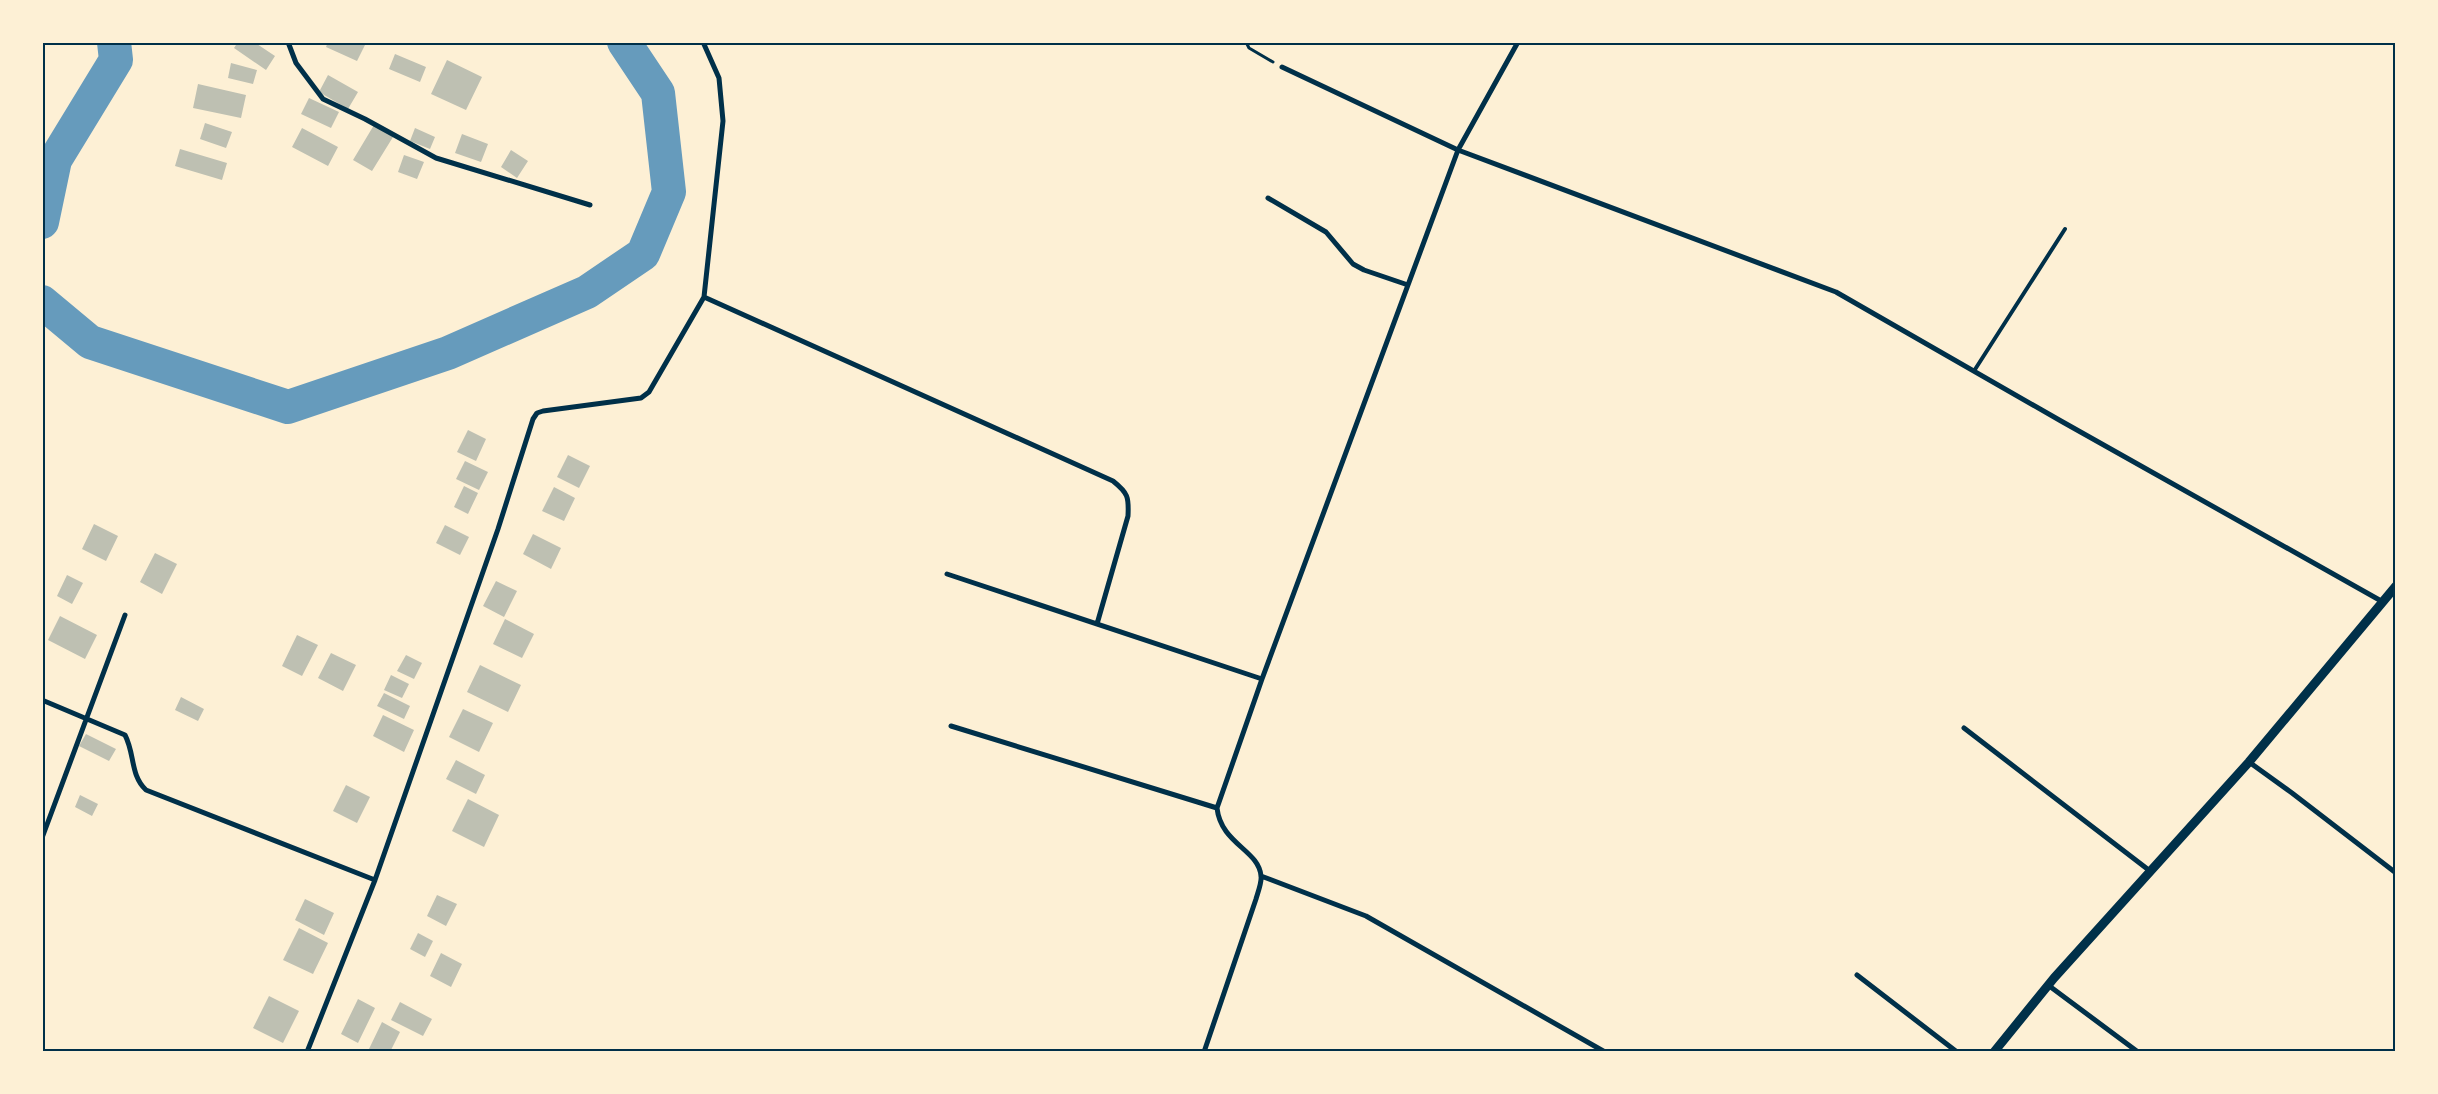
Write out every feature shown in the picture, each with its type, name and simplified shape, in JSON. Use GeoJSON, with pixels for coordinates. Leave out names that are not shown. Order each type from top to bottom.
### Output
{"type":"FeatureCollection","features":[{"type":"Feature","properties":{"kind":"street"},"geometry":{"type":"LineString","coordinates":[[288,42],[296,63],[323,100],[365,118],[436,158],[590,205]]}},
{"type":"Feature","properties":{"kind":"street"},"geometry":{"type":"LineString","coordinates":[[306,1052],[375,880],[498,529],[533,419],[537,413],[544,411],[641,398],[649,392],[704,296],[723,120],[718,78],[703,42]]}},
{"type":"Feature","properties":{"kind":"street"},"geometry":{"type":"LineString","coordinates":[[1204,1052],[1256,899],[1261,876],[1254,860],[1220,825],[1217,808],[1262,679],[1458,150],[1518,42]]}},
{"type":"Feature","properties":{"kind":"street"},"geometry":{"type":"LineString","coordinates":[[1282,67],[1458,150],[1836,292],[2384,602]]}},
{"type":"Feature","properties":{"kind":"street"},"geometry":{"type":"LineString","coordinates":[[1268,198],[1326,232],[1353,264],[1364,270],[1408,285]]}},
{"type":"Feature","properties":{"kind":"street"},"geometry":{"type":"LineString","coordinates":[[704,296],[1113,481],[1126,492],[1129,504],[1128,516],[1097,624]]}},
{"type":"Feature","properties":{"kind":"street"},"geometry":{"type":"LineString","coordinates":[[947,574],[1262,679]]}},
{"type":"Feature","properties":{"kind":"street"},"geometry":{"type":"LineString","coordinates":[[1994,1052],[2048,985],[2249,762],[2396,586]]}},
{"type":"Feature","properties":{"kind":"street"},"geometry":{"type":"LineString","coordinates":[[42,838],[125,616]]}},
{"type":"Feature","properties":{"kind":"street"},"geometry":{"type":"LineString","coordinates":[[42,700],[125,735],[129,742],[134,773],[138,783],[146,790],[375,880]]}},
{"type":"Feature","properties":{"kind":"street"},"geometry":{"type":"LineString","coordinates":[[951,726],[1217,808]]}},
{"type":"Feature","properties":{"kind":"street"},"geometry":{"type":"LineString","coordinates":[[1964,728],[2150,871]]}},
{"type":"Feature","properties":{"kind":"street"},"geometry":{"type":"LineString","coordinates":[[2249,762],[2396,873]]}},
{"type":"Feature","properties":{"kind":"street"},"geometry":{"type":"LineString","coordinates":[[1261,876],[1366,916],[1605,1052]]}},
{"type":"Feature","properties":{"kind":"street"},"geometry":{"type":"LineString","coordinates":[[1857,974],[1957,1052]]}},
{"type":"Feature","properties":{"kind":"street"},"geometry":{"type":"LineString","coordinates":[[2048,985],[2138,1052]]}},
{"type":"Feature","properties":{"kind":"lane"},"geometry":{"type":"LineString","coordinates":[[1974,371],[2065,230]]}},
{"type":"Feature","properties":{"kind":"path"},"geometry":{"type":"LineString","coordinates":[[1246,42],[1249,48],[1282,67]]}},
{"type":"Feature","properties":{"kind":"building"},"geometry":{"type":"Polygon","coordinates":[[[238,42],[254,42],[275,56],[266,70],[234,48],[238,42]]]}},
{"type":"Feature","properties":{"kind":"building"},"geometry":{"type":"Polygon","coordinates":[[[328,42],[360,42],[365,45],[357,61],[326,47],[328,42]]]}},
{"type":"Feature","properties":{"kind":"building"},"geometry":{"type":"Polygon","coordinates":[[[395,54],[426,67],[420,82],[389,69],[395,54]]]}},
{"type":"Feature","properties":{"kind":"building"},"geometry":{"type":"Polygon","coordinates":[[[447,60],[482,77],[466,110],[431,94],[447,60]]]}},
{"type":"Feature","properties":{"kind":"building"},"geometry":{"type":"Polygon","coordinates":[[[231,63],[257,70],[253,84],[228,78],[231,63]]]}},
{"type":"Feature","properties":{"kind":"building"},"geometry":{"type":"Polygon","coordinates":[[[328,75],[358,92],[348,109],[319,92],[328,75]]]}},
{"type":"Feature","properties":{"kind":"building"},"geometry":{"type":"Polygon","coordinates":[[[198,84],[246,95],[241,118],[193,108],[198,84]]]}},
{"type":"Feature","properties":{"kind":"building"},"geometry":{"type":"Polygon","coordinates":[[[309,98],[339,112],[331,128],[301,114],[309,98]]]}},
{"type":"Feature","properties":{"kind":"building"},"geometry":{"type":"Polygon","coordinates":[[[205,123],[232,132],[226,148],[200,139],[205,123]]]}},
{"type":"Feature","properties":{"kind":"building"},"geometry":{"type":"Polygon","coordinates":[[[374,125],[393,137],[372,171],[353,160],[374,125]]]}},
{"type":"Feature","properties":{"kind":"building"},"geometry":{"type":"Polygon","coordinates":[[[302,128],[338,147],[328,166],[292,147],[302,128]]]}},
{"type":"Feature","properties":{"kind":"building"},"geometry":{"type":"Polygon","coordinates":[[[415,128],[435,137],[430,149],[410,141],[415,128]]]}},
{"type":"Feature","properties":{"kind":"building"},"geometry":{"type":"Polygon","coordinates":[[[462,134],[488,144],[481,162],[455,153],[462,134]]]}},
{"type":"Feature","properties":{"kind":"building"},"geometry":{"type":"Polygon","coordinates":[[[180,149],[227,163],[222,180],[175,166],[180,149]]]}},
{"type":"Feature","properties":{"kind":"building"},"geometry":{"type":"Polygon","coordinates":[[[511,150],[528,161],[517,178],[501,167],[511,150]]]}},
{"type":"Feature","properties":{"kind":"building"},"geometry":{"type":"Polygon","coordinates":[[[404,155],[424,162],[417,179],[398,172],[404,155]]]}},
{"type":"Feature","properties":{"kind":"building"},"geometry":{"type":"Polygon","coordinates":[[[468,430],[486,439],[476,461],[457,452],[468,430]]]}},
{"type":"Feature","properties":{"kind":"building"},"geometry":{"type":"Polygon","coordinates":[[[568,455],[590,466],[579,488],[557,477],[568,455]]]}},
{"type":"Feature","properties":{"kind":"building"},"geometry":{"type":"Polygon","coordinates":[[[465,461],[488,472],[479,490],[456,479],[465,461]]]}},
{"type":"Feature","properties":{"kind":"building"},"geometry":{"type":"Polygon","coordinates":[[[464,486],[478,493],[468,514],[454,507],[464,486]]]}},
{"type":"Feature","properties":{"kind":"building"},"geometry":{"type":"Polygon","coordinates":[[[554,487],[575,498],[564,521],[542,511],[554,487]]]}},
{"type":"Feature","properties":{"kind":"building"},"geometry":{"type":"Polygon","coordinates":[[[94,524],[118,536],[106,561],[82,549],[94,524]]]}},
{"type":"Feature","properties":{"kind":"building"},"geometry":{"type":"Polygon","coordinates":[[[445,525],[469,537],[460,555],[436,543],[445,525]]]}},
{"type":"Feature","properties":{"kind":"building"},"geometry":{"type":"Polygon","coordinates":[[[533,534],[561,548],[551,569],[523,554],[533,534]]]}},
{"type":"Feature","properties":{"kind":"building"},"geometry":{"type":"Polygon","coordinates":[[[155,553],[177,564],[162,594],[140,582],[155,553]]]}},
{"type":"Feature","properties":{"kind":"building"},"geometry":{"type":"Polygon","coordinates":[[[67,575],[83,583],[72,604],[57,596],[67,575]]]}},
{"type":"Feature","properties":{"kind":"building"},"geometry":{"type":"Polygon","coordinates":[[[496,581],[517,591],[504,617],[483,606],[496,581]]]}},
{"type":"Feature","properties":{"kind":"building"},"geometry":{"type":"Polygon","coordinates":[[[60,616],[97,635],[85,659],[48,640],[60,616]]]}},
{"type":"Feature","properties":{"kind":"building"},"geometry":{"type":"Polygon","coordinates":[[[505,619],[534,634],[522,658],[493,644],[505,619]]]}},
{"type":"Feature","properties":{"kind":"building"},"geometry":{"type":"Polygon","coordinates":[[[297,635],[318,645],[302,676],[282,666],[297,635]]]}},
{"type":"Feature","properties":{"kind":"building"},"geometry":{"type":"Polygon","coordinates":[[[331,653],[356,665],[343,691],[318,678],[331,653]]]}},
{"type":"Feature","properties":{"kind":"building"},"geometry":{"type":"Polygon","coordinates":[[[406,655],[422,663],[414,679],[397,671],[406,655]]]}},
{"type":"Feature","properties":{"kind":"building"},"geometry":{"type":"Polygon","coordinates":[[[480,665],[521,685],[508,712],[467,692],[480,665]]]}},
{"type":"Feature","properties":{"kind":"building"},"geometry":{"type":"Polygon","coordinates":[[[391,675],[409,684],[402,698],[384,690],[391,675]]]}},
{"type":"Feature","properties":{"kind":"building"},"geometry":{"type":"Polygon","coordinates":[[[384,693],[410,706],[404,719],[377,706],[384,693]]]}},
{"type":"Feature","properties":{"kind":"building"},"geometry":{"type":"Polygon","coordinates":[[[181,697],[204,709],[198,721],[175,710],[181,697]]]}},
{"type":"Feature","properties":{"kind":"building"},"geometry":{"type":"Polygon","coordinates":[[[463,709],[493,723],[479,752],[449,737],[463,709]]]}},
{"type":"Feature","properties":{"kind":"building"},"geometry":{"type":"Polygon","coordinates":[[[383,715],[414,730],[404,752],[373,736],[383,715]]]}},
{"type":"Feature","properties":{"kind":"building"},"geometry":{"type":"Polygon","coordinates":[[[86,734],[116,749],[109,761],[79,746],[86,734]]]}},
{"type":"Feature","properties":{"kind":"building"},"geometry":{"type":"Polygon","coordinates":[[[456,760],[485,775],[476,794],[446,779],[456,760]]]}},
{"type":"Feature","properties":{"kind":"building"},"geometry":{"type":"Polygon","coordinates":[[[346,785],[370,797],[357,823],[333,811],[346,785]]]}},
{"type":"Feature","properties":{"kind":"building"},"geometry":{"type":"Polygon","coordinates":[[[80,795],[98,804],[92,816],[75,807],[80,795]]]}},
{"type":"Feature","properties":{"kind":"building"},"geometry":{"type":"Polygon","coordinates":[[[468,799],[499,815],[484,847],[452,831],[468,799]]]}},
{"type":"Feature","properties":{"kind":"building"},"geometry":{"type":"Polygon","coordinates":[[[437,895],[457,904],[446,926],[427,916],[437,895]]]}},
{"type":"Feature","properties":{"kind":"building"},"geometry":{"type":"Polygon","coordinates":[[[305,899],[334,913],[324,935],[295,920],[305,899]]]}},
{"type":"Feature","properties":{"kind":"building"},"geometry":{"type":"Polygon","coordinates":[[[299,928],[328,943],[313,974],[283,960],[299,928]]]}},
{"type":"Feature","properties":{"kind":"building"},"geometry":{"type":"Polygon","coordinates":[[[418,933],[433,941],[425,957],[410,949],[418,933]]]}},
{"type":"Feature","properties":{"kind":"building"},"geometry":{"type":"Polygon","coordinates":[[[441,953],[462,964],[451,987],[430,976],[441,953]]]}},
{"type":"Feature","properties":{"kind":"building"},"geometry":{"type":"Polygon","coordinates":[[[269,996],[299,1011],[283,1043],[253,1028],[269,996]]]}},
{"type":"Feature","properties":{"kind":"building"},"geometry":{"type":"Polygon","coordinates":[[[358,999],[375,1008],[358,1043],[341,1034],[358,999]]]}},
{"type":"Feature","properties":{"kind":"building"},"geometry":{"type":"Polygon","coordinates":[[[400,1002],[432,1019],[423,1036],[391,1020],[400,1002]]]}},
{"type":"Feature","properties":{"kind":"building"},"geometry":{"type":"Polygon","coordinates":[[[382,1022],[400,1032],[390,1052],[370,1052],[368,1051],[382,1022]]]}},
{"type":"Feature","properties":{"kind":"waterway"},"geometry":{"type":"LineString","coordinates":[[42,222],[55,160],[116,60],[114,42]]}},
{"type":"Feature","properties":{"kind":"waterway"},"geometry":{"type":"LineString","coordinates":[[42,302],[90,342],[288,407],[448,353],[587,292],[643,254],[669,192],[658,93],[624,42]]}}]}
